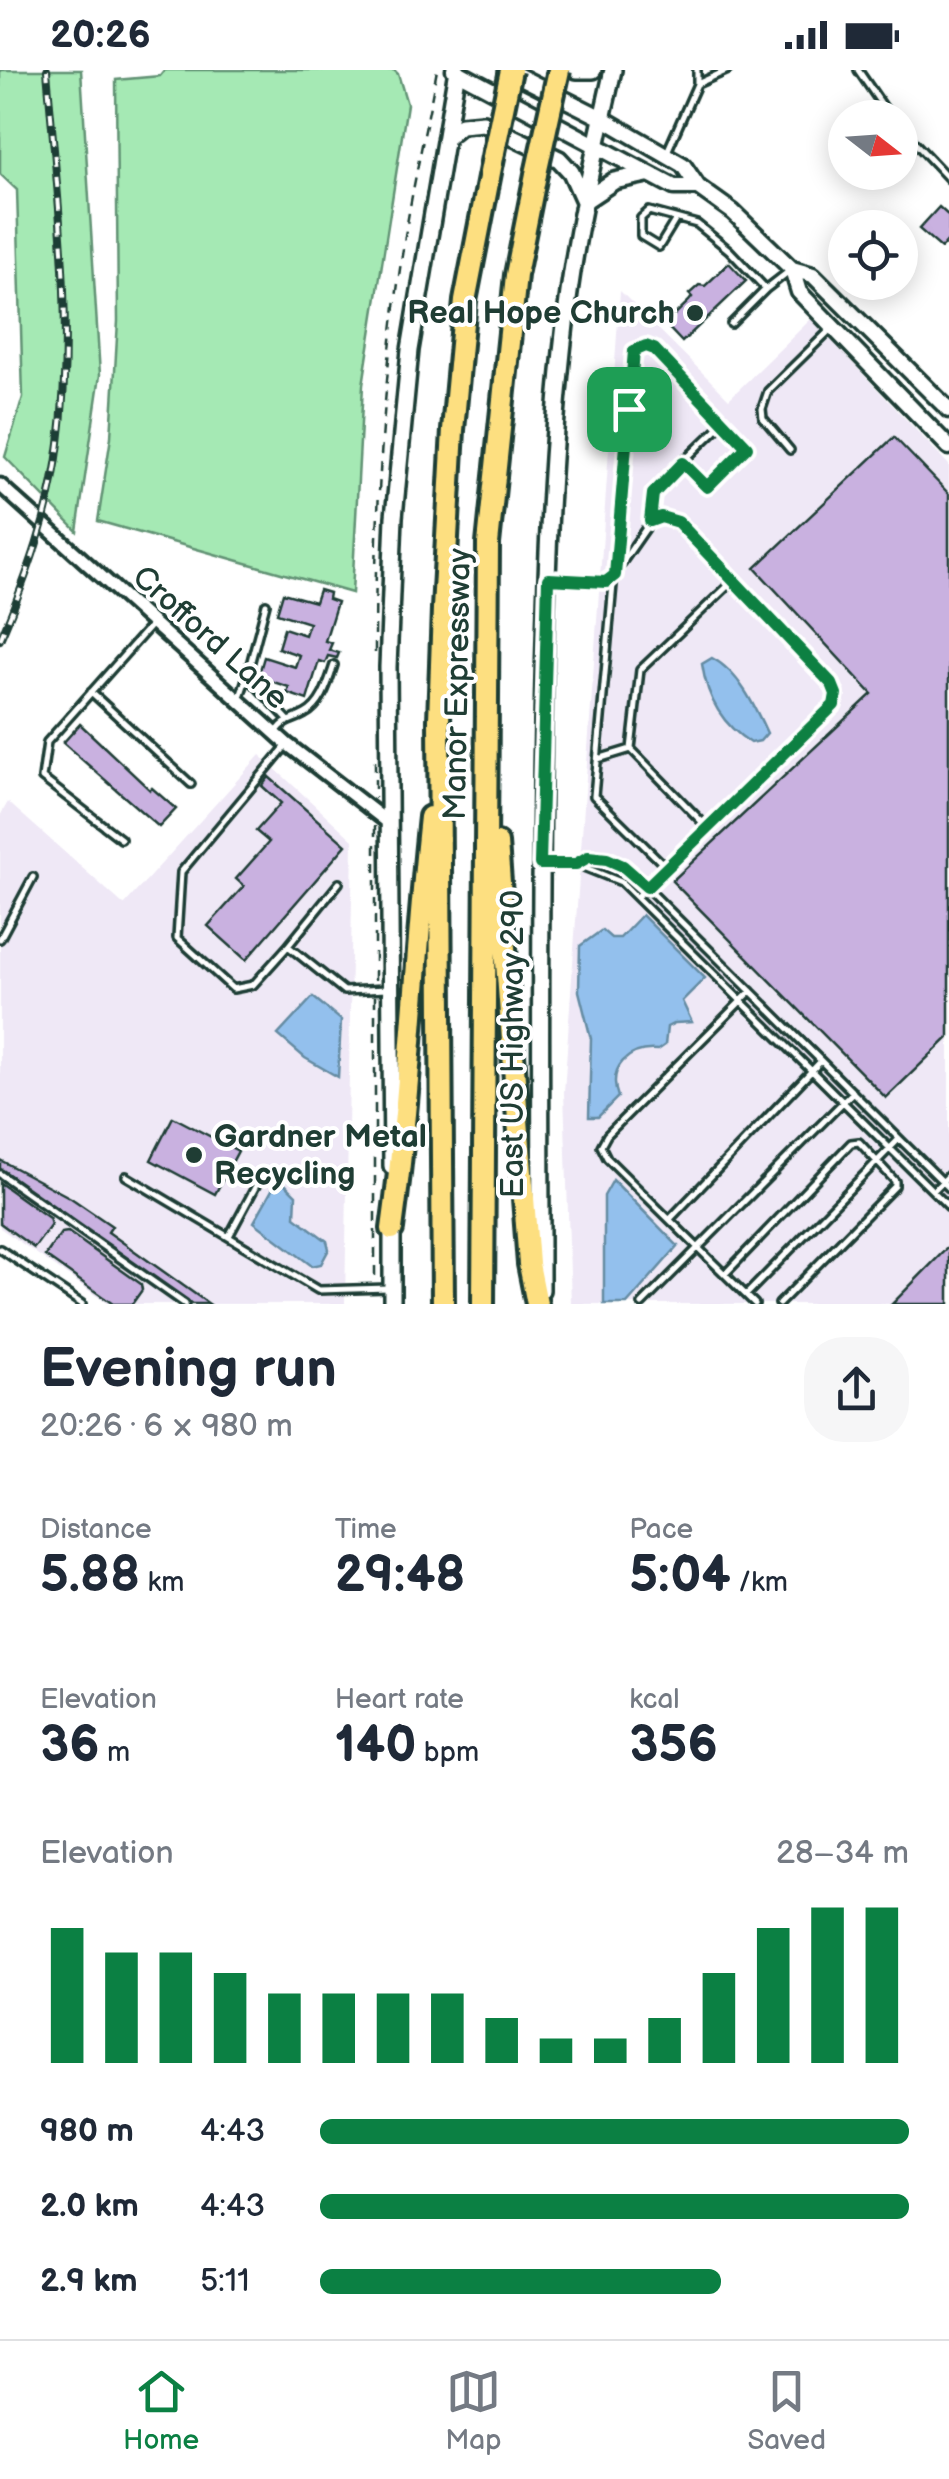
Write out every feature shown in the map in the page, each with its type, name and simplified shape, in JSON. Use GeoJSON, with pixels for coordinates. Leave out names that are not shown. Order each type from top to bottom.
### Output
{"type":"FeatureCollection","features":[{"type":"Feature","properties":{"kind":"highway","name":"Manor Expressway"},"geometry":{"type":"LineString","coordinates":[[443,1304],[440,720],[458,375],[465,302],[509,70]]}},
{"type":"Feature","properties":{"kind":"highway","name":"Manor Expressway"},"geometry":{"type":"LineString","coordinates":[[482,1304],[488,544],[516,276],[558,70]]}},
{"type":"Feature","properties":{"kind":"highway"},"geometry":{"type":"LineString","coordinates":[[392,1229],[404,1140],[419,916],[440,720]]}},
{"type":"Feature","properties":{"kind":"highway"},"geometry":{"type":"LineString","coordinates":[[487,742],[530,1264],[539,1304]]}},
{"type":"Feature","properties":{"kind":"main road"},"geometry":{"type":"LineString","coordinates":[[577,70],[593,70]]}},
{"type":"Feature","properties":{"kind":"main road","name":"East US Highway 290"},"geometry":{"type":"LineString","coordinates":[[539,1304],[540,864],[548,579],[568,301],[584,201],[613,70]]}},
{"type":"Feature","properties":{"kind":"main road"},"geometry":{"type":"LineString","coordinates":[[392,1296],[388,666],[394,517],[410,350],[456,71]]}},
{"type":"Feature","properties":{"kind":"main road"},"geometry":{"type":"LineString","coordinates":[[446,138],[461,124],[483,123],[559,159],[571,172],[584,201],[614,181],[647,174]]}},
{"type":"Feature","properties":{"kind":"street"},"geometry":{"type":"LineString","coordinates":[[509,70],[683,165],[698,187],[733,212],[792,269],[813,275],[949,410]]}},
{"type":"Feature","properties":{"kind":"street"},"geometry":{"type":"LineString","coordinates":[[456,71],[674,187],[698,187]]}},
{"type":"Feature","properties":{"kind":"street"},"geometry":{"type":"LineString","coordinates":[[792,269],[799,292],[949,446]]}},
{"type":"Feature","properties":{"kind":"street","name":"Crofford Lane"},"geometry":{"type":"LineString","coordinates":[[0,485],[276,734],[390,824]]}},
{"type":"Feature","properties":{"kind":"lane"},"geometry":{"type":"LineString","coordinates":[[666,155],[697,84],[696,70]]}},
{"type":"Feature","properties":{"kind":"lane"},"geometry":{"type":"LineString","coordinates":[[697,84],[728,70]]}},
{"type":"Feature","properties":{"kind":"lane"},"geometry":{"type":"LineString","coordinates":[[858,70],[879,100]]}},
{"type":"Feature","properties":{"kind":"lane"},"geometry":{"type":"LineString","coordinates":[[918,146],[949,179]]}},
{"type":"Feature","properties":{"kind":"lane"},"geometry":{"type":"LineString","coordinates":[[676,218],[660,247],[642,236],[641,218],[649,211],[676,218],[696,224],[729,250],[766,289]]}},
{"type":"Feature","properties":{"kind":"lane"},"geometry":{"type":"LineString","coordinates":[[732,324],[792,269]]}},
{"type":"Feature","properties":{"kind":"lane"},"geometry":{"type":"LineString","coordinates":[[790,450],[763,418],[765,398],[833,327]]}},
{"type":"Feature","properties":{"kind":"lane"},"geometry":{"type":"LineString","coordinates":[[666,867],[594,796],[634,351],[646,346],[654,349],[747,447],[707,487],[683,463]]}},
{"type":"Feature","properties":{"kind":"lane"},"geometry":{"type":"LineString","coordinates":[[548,579],[606,582],[615,575],[650,521],[653,494],[724,422]]}},
{"type":"Feature","properties":{"kind":"lane"},"geometry":{"type":"LineString","coordinates":[[637,897],[836,700],[832,684],[678,522],[661,517],[650,521]]}},
{"type":"Feature","properties":{"kind":"lane"},"geometry":{"type":"LineString","coordinates":[[631,749],[641,666],[733,581]]}},
{"type":"Feature","properties":{"kind":"lane"},"geometry":{"type":"LineString","coordinates":[[238,700],[266,604]]}},
{"type":"Feature","properties":{"kind":"lane"},"geometry":{"type":"LineString","coordinates":[[121,839],[42,778],[47,742],[152,624]]}},
{"type":"Feature","properties":{"kind":"lane"},"geometry":{"type":"LineString","coordinates":[[276,734],[288,720],[316,706],[334,665]]}},
{"type":"Feature","properties":{"kind":"lane"},"geometry":{"type":"LineString","coordinates":[[247,676],[288,720]]}},
{"type":"Feature","properties":{"kind":"lane"},"geometry":{"type":"LineString","coordinates":[[91,692],[191,784]]}},
{"type":"Feature","properties":{"kind":"lane"},"geometry":{"type":"LineString","coordinates":[[288,744],[180,872],[177,938],[232,989],[254,986],[339,883]]}},
{"type":"Feature","properties":{"kind":"lane"},"geometry":{"type":"LineString","coordinates":[[598,759],[631,749]]}},
{"type":"Feature","properties":{"kind":"lane"},"geometry":{"type":"LineString","coordinates":[[631,749],[706,827]]}},
{"type":"Feature","properties":{"kind":"lane"},"geometry":{"type":"LineString","coordinates":[[540,864],[576,864],[588,857],[623,866],[949,1188]]}},
{"type":"Feature","properties":{"kind":"lane"},"geometry":{"type":"LineString","coordinates":[[576,864],[611,876],[637,897],[949,1207]]}},
{"type":"Feature","properties":{"kind":"lane"},"geometry":{"type":"LineString","coordinates":[[0,939],[33,877]]}},
{"type":"Feature","properties":{"kind":"lane"},"geometry":{"type":"LineString","coordinates":[[288,946],[344,990],[390,989]]}},
{"type":"Feature","properties":{"kind":"lane"},"geometry":{"type":"LineString","coordinates":[[751,991],[601,1146],[607,1158],[755,1304]]}},
{"type":"Feature","properties":{"kind":"lane"},"geometry":{"type":"LineString","coordinates":[[670,1219],[821,1061]]}},
{"type":"Feature","properties":{"kind":"lane"},"geometry":{"type":"LineString","coordinates":[[642,1304],[853,1092]]}},
{"type":"Feature","properties":{"kind":"lane"},"geometry":{"type":"LineString","coordinates":[[746,1295],[899,1139]]}},
{"type":"Feature","properties":{"kind":"lane"},"geometry":{"type":"LineString","coordinates":[[725,1274],[851,1143],[859,1142],[895,1181],[892,1190],[779,1304]]}},
{"type":"Feature","properties":{"kind":"lane"},"geometry":{"type":"LineString","coordinates":[[0,1174],[185,1304]]}},
{"type":"Feature","properties":{"kind":"lane"},"geometry":{"type":"LineString","coordinates":[[933,1191],[949,1175]]}},
{"type":"Feature","properties":{"kind":"lane"},"geometry":{"type":"LineString","coordinates":[[126,1176],[318,1290],[392,1296]]}},
{"type":"Feature","properties":{"kind":"lane"},"geometry":{"type":"LineString","coordinates":[[229,1236],[259,1180]]}},
{"type":"Feature","properties":{"kind":"lane"},"geometry":{"type":"LineString","coordinates":[[0,1249],[82,1304]]}},
{"type":"Feature","properties":{"kind":"path"},"geometry":{"type":"LineString","coordinates":[[433,92],[437,70]]}},
{"type":"Feature","properties":{"kind":"shaded area"},"geometry":{"type":"Polygon","coordinates":[[[620,291],[729,399],[811,319],[949,465],[949,1304],[571,1304],[564,1092],[620,291]]]}},
{"type":"Feature","properties":{"kind":"shaded area"},"geometry":{"type":"Polygon","coordinates":[[[260,755],[353,840],[345,1304],[108,1304],[0,1228],[0,816],[8,802],[124,905],[260,755]]]}},
{"type":"Feature","properties":{"kind":"green space"},"geometry":{"type":"Polygon","coordinates":[[[0,70],[81,70],[100,375],[77,531],[5,457],[23,397],[17,190],[0,174],[0,70]]]}},
{"type":"Feature","properties":{"kind":"green space"},"geometry":{"type":"Polygon","coordinates":[[[165,70],[394,70],[398,74],[407,104],[363,385],[352,593],[98,521],[111,437],[118,321],[116,80],[160,76],[165,70]]]}},
{"type":"Feature","properties":{"kind":"water"},"geometry":{"type":"Polygon","coordinates":[[[712,658],[738,681],[751,702],[767,733],[760,741],[751,743],[741,736],[718,710],[702,664],[712,658]]]}},
{"type":"Feature","properties":{"kind":"water"},"geometry":{"type":"Polygon","coordinates":[[[642,915],[705,978],[682,1001],[692,1022],[667,1027],[665,1045],[658,1050],[638,1052],[623,1061],[616,1077],[618,1097],[598,1117],[589,1117],[591,1039],[579,991],[580,946],[602,930],[611,938],[620,938],[642,915]]]}},
{"type":"Feature","properties":{"kind":"water"},"geometry":{"type":"Polygon","coordinates":[[[313,997],[341,1020],[338,1077],[305,1058],[278,1035],[313,997]]]}},
{"type":"Feature","properties":{"kind":"water"},"geometry":{"type":"Polygon","coordinates":[[[613,1180],[678,1246],[627,1304],[604,1304],[604,1196],[613,1180]]]}},
{"type":"Feature","properties":{"kind":"water"},"geometry":{"type":"Polygon","coordinates":[[[277,1181],[296,1195],[295,1217],[327,1241],[329,1249],[321,1264],[312,1266],[254,1222],[277,1181]]]}},
{"type":"Feature","properties":{"kind":"building"},"geometry":{"type":"Polygon","coordinates":[[[939,207],[949,216],[949,239],[941,248],[919,229],[939,207]]]}},
{"type":"Feature","properties":{"kind":"building","name":"Real Hope Church"},"geometry":{"type":"Polygon","coordinates":[[[729,263],[746,281],[682,342],[665,324],[689,301],[689,294],[699,285],[705,286],[729,263]]]}},
{"type":"Feature","properties":{"kind":"building"},"geometry":{"type":"Polygon","coordinates":[[[894,437],[949,494],[949,1037],[886,1098],[672,881],[872,694],[755,568],[894,437]]]}},
{"type":"Feature","properties":{"kind":"building"},"geometry":{"type":"Polygon","coordinates":[[[319,590],[329,593],[328,599],[337,602],[325,641],[332,643],[329,650],[339,653],[337,658],[328,656],[325,663],[319,661],[307,700],[287,693],[289,687],[258,677],[264,657],[295,667],[299,655],[278,648],[284,628],[305,635],[309,623],[277,613],[283,593],[315,602],[319,590]]]}},
{"type":"Feature","properties":{"kind":"building"},"geometry":{"type":"Polygon","coordinates":[[[80,724],[150,790],[176,809],[159,827],[63,743],[80,724]]]}},
{"type":"Feature","properties":{"kind":"building"},"geometry":{"type":"Polygon","coordinates":[[[269,777],[346,845],[246,960],[208,926],[244,886],[236,879],[269,842],[256,831],[281,803],[262,786],[269,777]]]}},
{"type":"Feature","properties":{"kind":"building","name":"Gardner Metal Recycling"},"geometry":{"type":"Polygon","coordinates":[[[173,1117],[238,1151],[215,1194],[151,1160],[173,1117]]]}},
{"type":"Feature","properties":{"kind":"building"},"geometry":{"type":"Polygon","coordinates":[[[0,1160],[71,1198],[112,1226],[108,1232],[209,1304],[192,1304],[0,1169],[0,1160]]]}},
{"type":"Feature","properties":{"kind":"building"},"geometry":{"type":"Polygon","coordinates":[[[0,1183],[49,1218],[51,1225],[34,1248],[0,1223],[0,1183]]]}},
{"type":"Feature","properties":{"kind":"building"},"geometry":{"type":"Polygon","coordinates":[[[68,1232],[141,1284],[142,1290],[132,1304],[113,1304],[45,1256],[61,1233],[68,1232]]]}},
{"type":"Feature","properties":{"kind":"building"},"geometry":{"type":"Polygon","coordinates":[[[949,1246],[949,1304],[892,1304],[949,1246]]]}},
{"type":"Feature","properties":{"kind":"railway"},"geometry":{"type":"LineString","coordinates":[[0,640],[44,519],[55,469],[63,397],[62,256],[47,70]]}},
{"type":"Feature","properties":{"kind":"place","name":"Real Hope Church"},"geometry":{"type":"Point","coordinates":[695,313]}},
{"type":"Feature","properties":{"kind":"place","name":"Gardner Metal Recycling"},"geometry":{"type":"Point","coordinates":[194,1155]}},
{"type":"Feature","properties":{"kind":"route"},"geometry":{"type":"LineString","coordinates":[[646,346],[654,349],[747,447],[707,487],[683,463],[653,494],[650,521],[661,517],[678,522],[832,684],[836,694],[834,705],[647,887],[623,866],[598,857],[588,857],[576,864],[540,864],[548,579],[606,582],[615,575],[629,409],[634,351],[646,346]]}}]}
